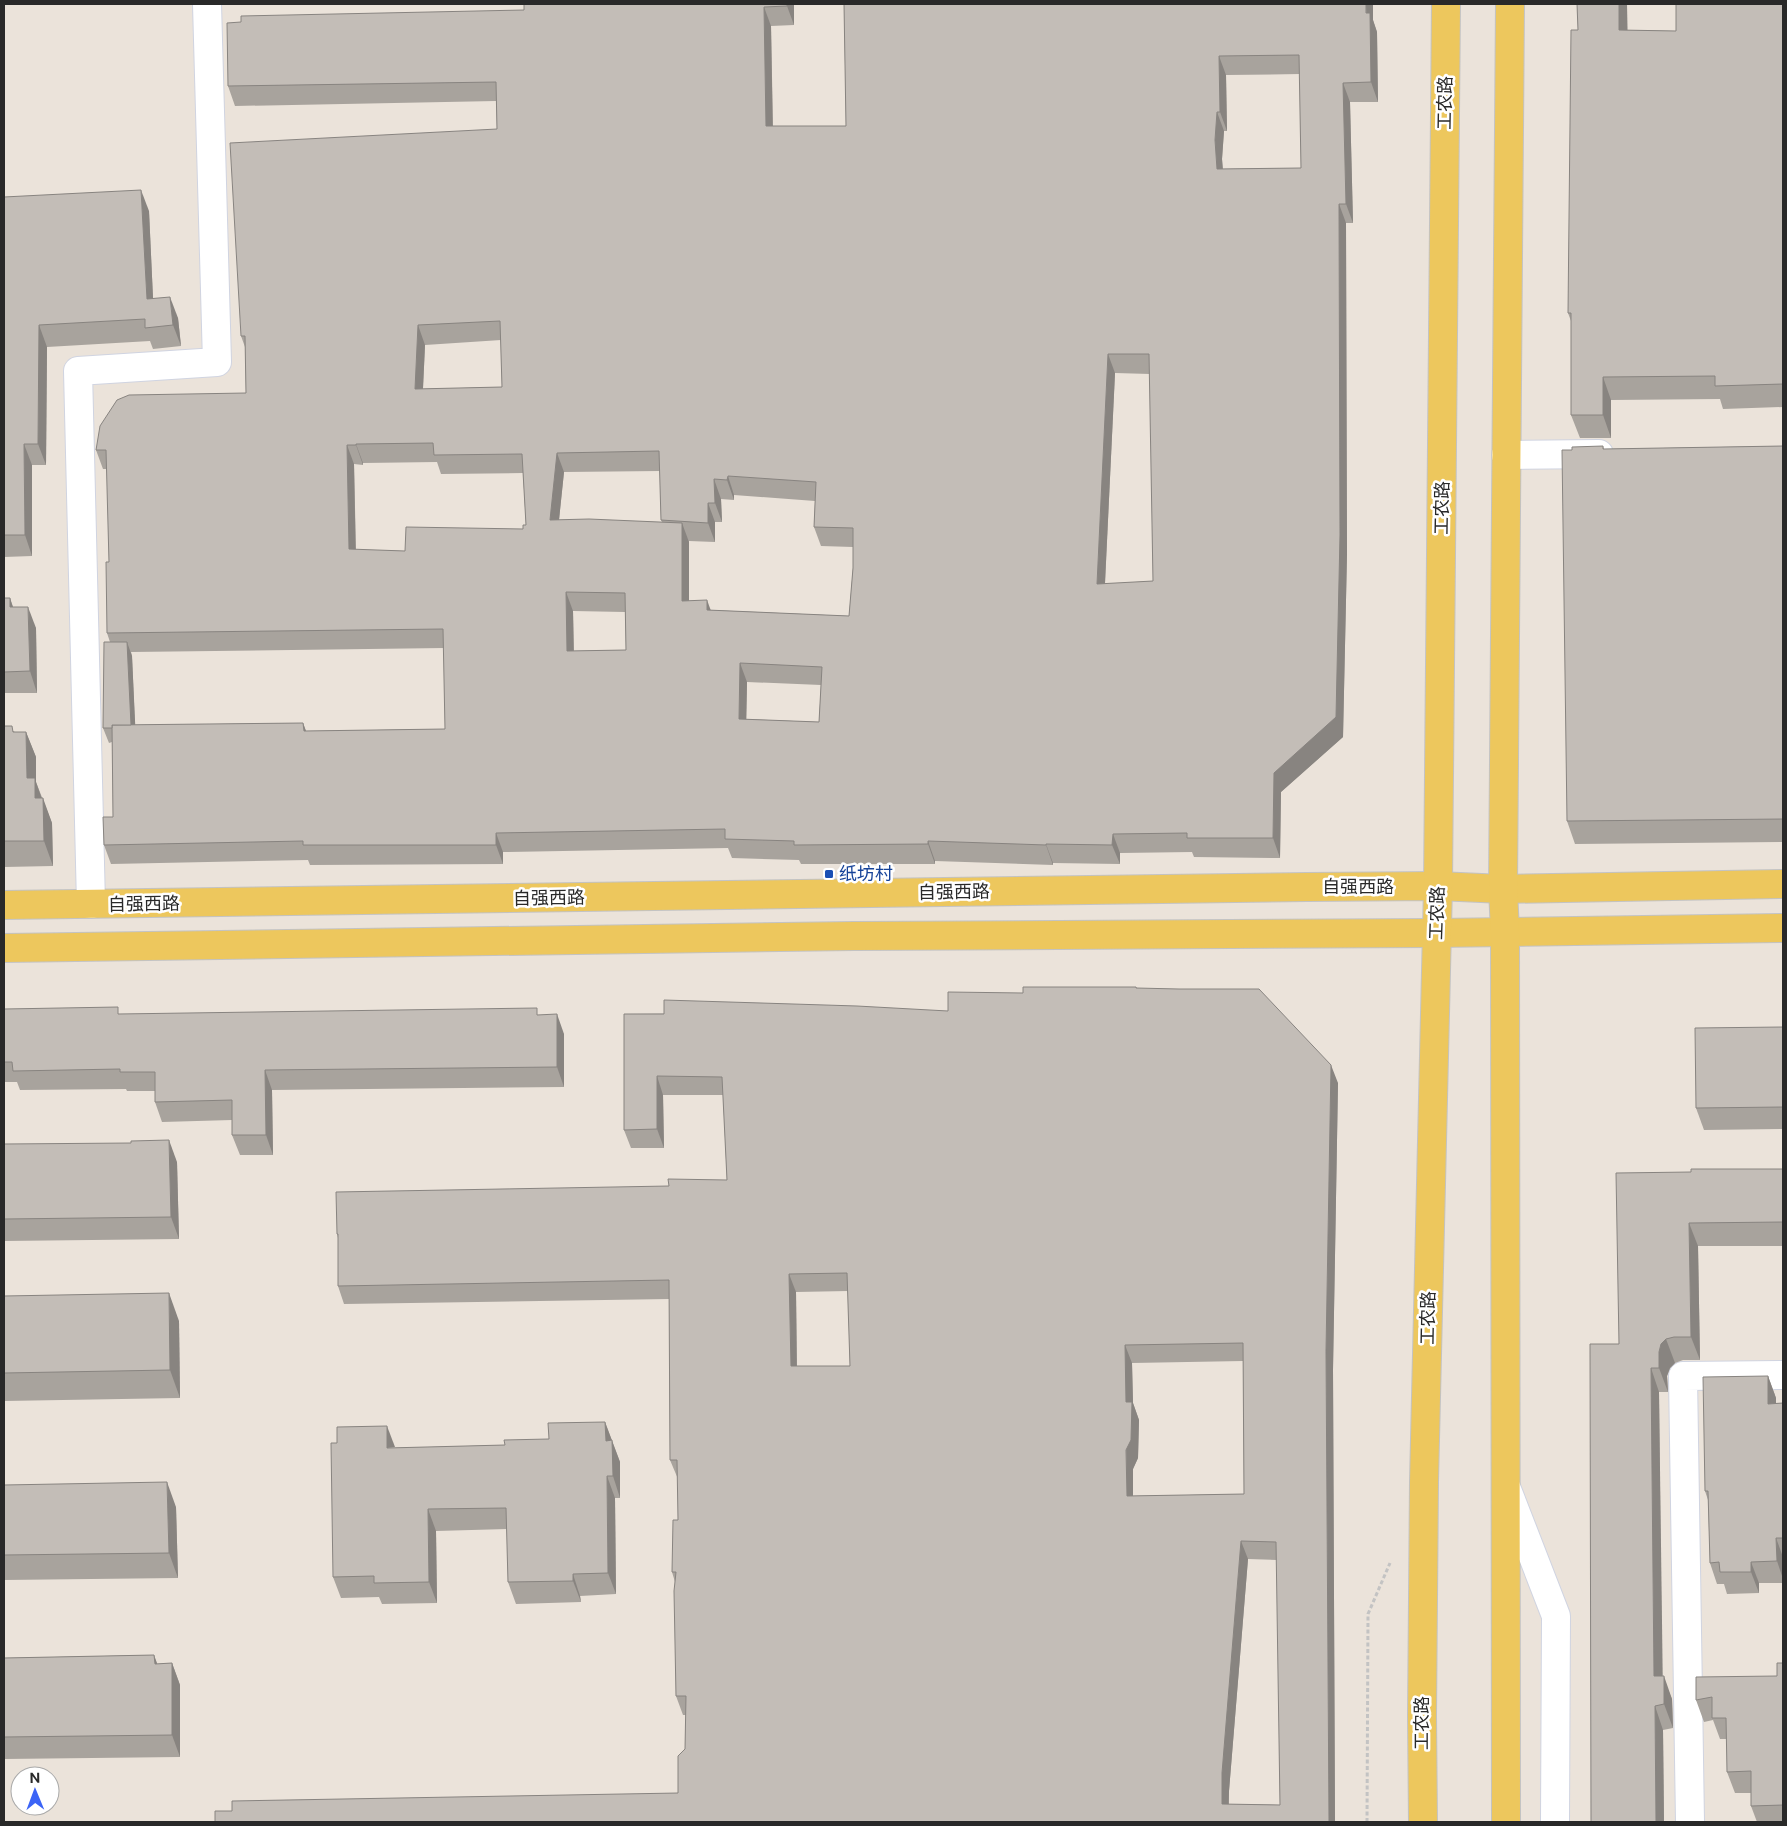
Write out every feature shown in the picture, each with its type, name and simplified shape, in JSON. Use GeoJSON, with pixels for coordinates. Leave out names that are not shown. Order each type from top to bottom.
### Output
{"type":"FeatureCollection","features":[{"type":"Feature","properties":{"kind":"main road","name":"工农路"},"geometry":{"type":"LineString","coordinates":[[1423,1822],[1424,1482],[1438,886],[1446,4]]}},
{"type":"Feature","properties":{"kind":"main road"},"geometry":{"type":"LineString","coordinates":[[1506,1822],[1505,932],[1503,889],[1510,4]]}},
{"type":"Feature","properties":{"kind":"main road","name":"自强西路"},"geometry":{"type":"LineString","coordinates":[[4,906],[1268,887],[1438,886],[1503,889],[1783,884]]}},
{"type":"Feature","properties":{"kind":"main road"},"geometry":{"type":"LineString","coordinates":[[4,948],[854,936],[1436,933],[1783,928]]}},
{"type":"Feature","properties":{"kind":"street"},"geometry":{"type":"LineString","coordinates":[[91,904],[78,371],[217,362],[207,4]]}},
{"type":"Feature","properties":{"kind":"street"},"geometry":{"type":"LineString","coordinates":[[1506,455],[1625,453]]}},
{"type":"Feature","properties":{"kind":"street"},"geometry":{"type":"LineString","coordinates":[[1690,1822],[1683,1376],[1783,1375]]}},
{"type":"Feature","properties":{"kind":"street"},"geometry":{"type":"LineString","coordinates":[[1506,1487],[1556,1616],[1555,1822]]}},
{"type":"Feature","properties":{"kind":"path"},"geometry":{"type":"LineString","coordinates":[[1367,1822],[1368,1614],[1390,1562]]}},
{"type":"Feature","properties":{"kind":"building"},"geometry":{"type":"Polygon","coordinates":[[[524,4],[787,4],[787,6],[764,7],[766,126],[846,126],[844,4],[1366,4],[1366,13],[1370,13],[1371,82],[1343,83],[1346,204],[1339,204],[1340,535],[1336,717],[1274,773],[1273,838],[1187,838],[1187,833],[1113,834],[1112,845],[928,841],[928,844],[794,845],[794,841],[725,839],[725,829],[496,833],[496,845],[303,845],[303,841],[104,845],[103,817],[113,817],[112,725],[303,723],[304,731],[445,729],[443,629],[107,633],[106,562],[109,562],[106,450],[96,450],[100,426],[117,400],[129,395],[246,393],[245,336],[241,336],[230,143],[497,129],[496,82],[228,86],[227,23],[241,22],[241,16],[524,10],[524,4]],[[1299,55],[1219,56],[1220,112],[1217,112],[1215,140],[1217,169],[1301,168],[1299,55]],[[500,321],[418,325],[415,389],[502,387],[500,321]],[[1108,354],[1097,584],[1153,581],[1149,354],[1108,354]],[[433,443],[347,445],[349,549],[405,551],[406,527],[523,529],[523,525],[526,525],[522,454],[434,455],[433,443]],[[659,451],[557,453],[550,520],[589,519],[682,523],[682,601],[707,600],[707,610],[849,616],[853,568],[853,528],[814,527],[816,482],[728,476],[727,480],[714,479],[715,503],[708,503],[708,523],[661,520],[659,451]],[[566,592],[567,651],[626,650],[625,593],[566,592]],[[740,663],[739,719],[819,722],[822,667],[740,663]]]}},
{"type":"Feature","properties":{"kind":"building"},"geometry":{"type":"Polygon","coordinates":[[[1577,4],[1619,4],[1619,30],[1676,31],[1676,4],[1783,4],[1783,384],[1715,386],[1715,376],[1603,377],[1603,415],[1571,415],[1571,313],[1568,313],[1571,30],[1578,30],[1577,4]]]}},
{"type":"Feature","properties":{"kind":"building"},"geometry":{"type":"Polygon","coordinates":[[[141,190],[147,299],[170,297],[173,325],[145,328],[145,319],[39,325],[38,444],[24,444],[25,535],[4,535],[4,197],[141,190]]]}},
{"type":"Feature","properties":{"kind":"building"},"geometry":{"type":"Polygon","coordinates":[[[1603,446],[1603,449],[1783,446],[1783,819],[1567,821],[1562,450],[1572,450],[1572,447],[1603,446]]]}},
{"type":"Feature","properties":{"kind":"building"},"geometry":{"type":"Polygon","coordinates":[[[4,598],[10,598],[10,607],[28,607],[30,671],[4,672],[4,598]]]}},
{"type":"Feature","properties":{"kind":"building"},"geometry":{"type":"Polygon","coordinates":[[[104,642],[127,642],[131,725],[112,725],[112,728],[103,728],[104,642]]]}},
{"type":"Feature","properties":{"kind":"building"},"geometry":{"type":"Polygon","coordinates":[[[4,726],[12,726],[13,732],[26,732],[27,778],[35,778],[35,798],[43,798],[44,841],[4,841],[4,726]]]}},
{"type":"Feature","properties":{"kind":"building"},"geometry":{"type":"Polygon","coordinates":[[[1023,987],[1259,989],[1331,1065],[1326,1351],[1329,1822],[215,1822],[215,1811],[232,1811],[232,1801],[678,1793],[678,1756],[685,1749],[686,1696],[676,1696],[674,1591],[676,1572],[672,1572],[673,1520],[678,1520],[677,1460],[670,1460],[669,1280],[338,1286],[336,1192],[669,1186],[668,1179],[727,1180],[722,1077],[657,1076],[657,1129],[624,1130],[624,1014],[664,1014],[664,1000],[948,1011],[948,992],[1023,993],[1023,987]],[[847,1273],[789,1274],[791,1366],[850,1366],[847,1273]],[[1243,1343],[1125,1345],[1126,1402],[1132,1402],[1131,1440],[1126,1450],[1127,1496],[1244,1494],[1243,1343]],[[1241,1541],[1222,1773],[1222,1804],[1280,1805],[1276,1542],[1241,1541]]]}},
{"type":"Feature","properties":{"kind":"building"},"geometry":{"type":"Polygon","coordinates":[[[118,1007],[118,1014],[537,1008],[537,1015],[557,1014],[557,1067],[265,1070],[266,1135],[232,1135],[232,1100],[155,1102],[155,1072],[120,1072],[120,1069],[13,1071],[12,1062],[4,1062],[4,1009],[118,1007]]]}},
{"type":"Feature","properties":{"kind":"building"},"geometry":{"type":"Polygon","coordinates":[[[1783,1027],[1783,1107],[1696,1108],[1695,1028],[1783,1027]]]}},
{"type":"Feature","properties":{"kind":"building"},"geometry":{"type":"Polygon","coordinates":[[[169,1140],[171,1217],[4,1219],[4,1144],[131,1143],[131,1141],[169,1140]]]}},
{"type":"Feature","properties":{"kind":"building"},"geometry":{"type":"Polygon","coordinates":[[[1691,1169],[1783,1169],[1783,1222],[1689,1223],[1691,1337],[1666,1339],[1661,1344],[1659,1352],[1659,1368],[1651,1368],[1654,1676],[1664,1676],[1664,1704],[1655,1706],[1656,1822],[1591,1822],[1590,1344],[1619,1344],[1616,1173],[1691,1172],[1691,1169]]]}},
{"type":"Feature","properties":{"kind":"building"},"geometry":{"type":"Polygon","coordinates":[[[169,1293],[170,1370],[4,1373],[4,1296],[169,1293]]]}},
{"type":"Feature","properties":{"kind":"building"},"geometry":{"type":"Polygon","coordinates":[[[1768,1376],[1768,1404],[1783,1403],[1783,1538],[1776,1538],[1777,1561],[1751,1562],[1751,1572],[1720,1572],[1719,1562],[1710,1563],[1708,1491],[1705,1491],[1703,1377],[1768,1376]]]}},
{"type":"Feature","properties":{"kind":"building"},"geometry":{"type":"Polygon","coordinates":[[[605,1422],[606,1441],[612,1440],[613,1476],[607,1476],[608,1573],[573,1574],[573,1581],[508,1582],[506,1508],[428,1509],[429,1582],[374,1583],[374,1576],[333,1577],[331,1443],[337,1443],[337,1427],[387,1426],[387,1448],[505,1445],[504,1440],[549,1439],[548,1423],[605,1422]]]}},
{"type":"Feature","properties":{"kind":"building"},"geometry":{"type":"Polygon","coordinates":[[[167,1482],[169,1553],[4,1555],[4,1485],[167,1482]]]}},
{"type":"Feature","properties":{"kind":"building"},"geometry":{"type":"Polygon","coordinates":[[[154,1655],[155,1664],[172,1663],[172,1735],[4,1737],[4,1658],[154,1655]]]}},
{"type":"Feature","properties":{"kind":"building"},"geometry":{"type":"Polygon","coordinates":[[[1777,1663],[1783,1663],[1783,1805],[1751,1806],[1751,1771],[1727,1772],[1726,1718],[1712,1718],[1712,1697],[1696,1700],[1696,1677],[1777,1676],[1777,1663]]]}},
{"type":"Feature","properties":{"kind":"place","name":"纸坊村"},"geometry":{"type":"Point","coordinates":[829,874]}}]}
